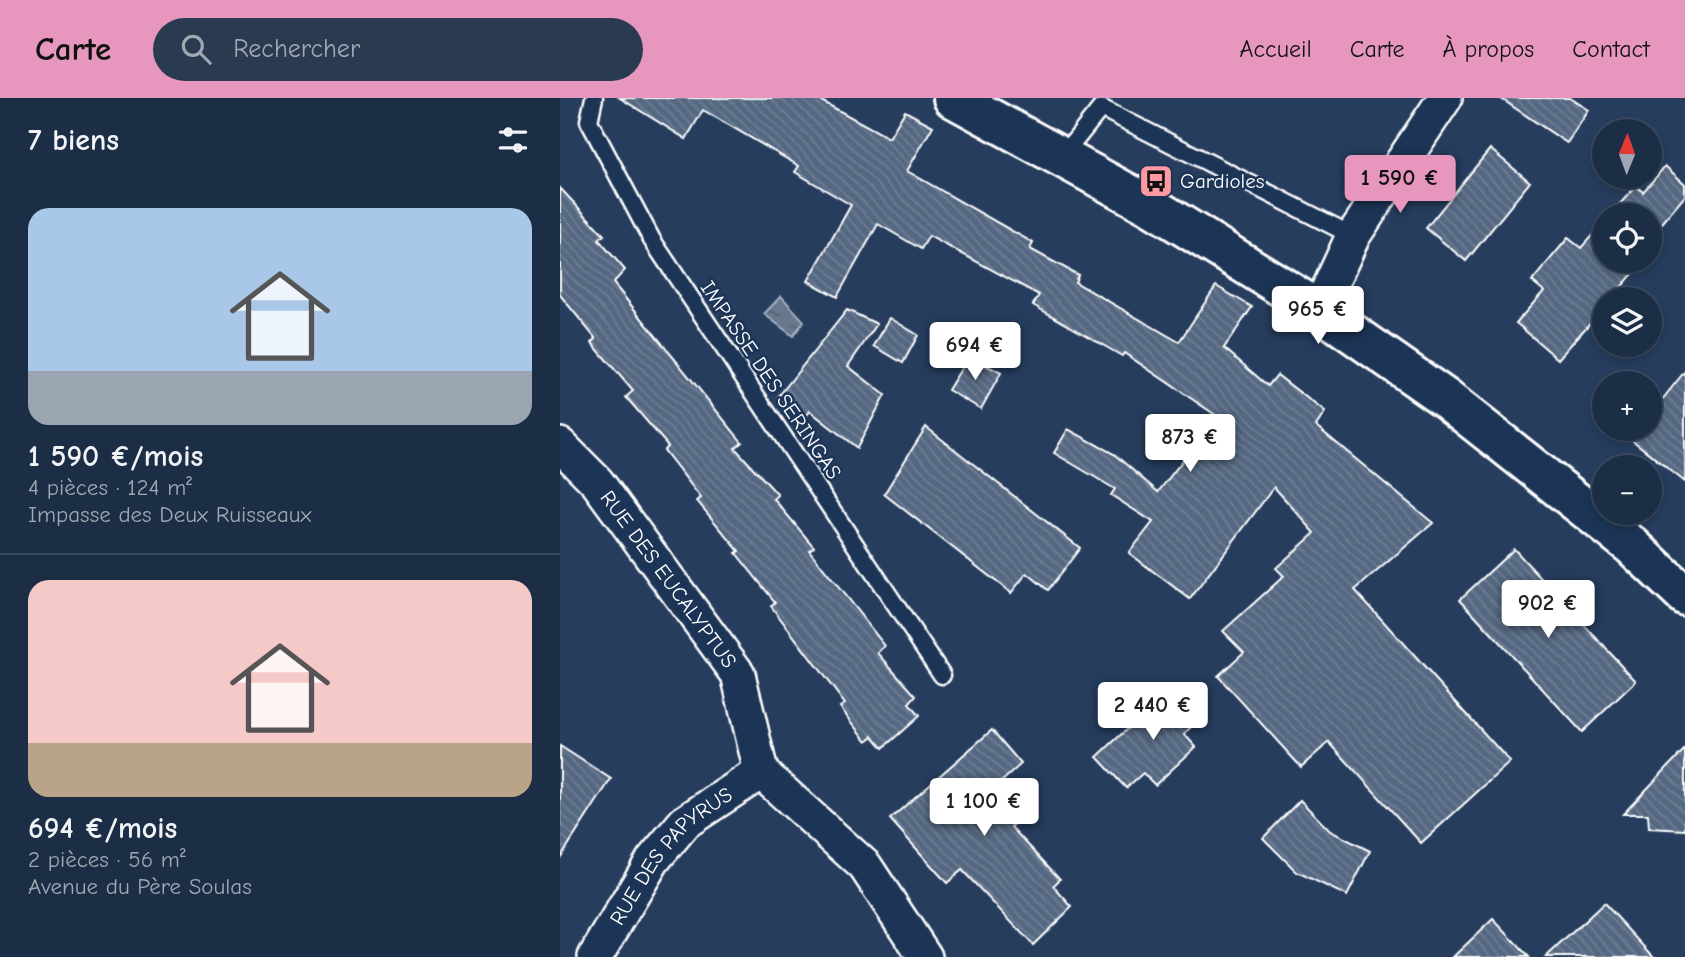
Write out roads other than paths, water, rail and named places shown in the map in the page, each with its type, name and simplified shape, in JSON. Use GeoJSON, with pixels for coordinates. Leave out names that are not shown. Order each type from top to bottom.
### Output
{"type":"FeatureCollection","features":[{"type":"Feature","properties":{"kind":"main road"},"geometry":{"type":"LineString","coordinates":[[953,98],[1151,206],[1319,310],[1456,407],[1631,545],[1685,596]]}},
{"type":"Feature","properties":{"kind":"street"},"geometry":{"type":"LineString","coordinates":[[1319,310],[1353,236],[1445,98]]}},
{"type":"Feature","properties":{"kind":"street","name":"RUE DES EUCALYPTUS"},"geometry":{"type":"LineString","coordinates":[[560,445],[597,482],[738,674],[761,772]]}},
{"type":"Feature","properties":{"kind":"street"},"geometry":{"type":"LineString","coordinates":[[761,772],[865,866],[925,957]]}},
{"type":"Feature","properties":{"kind":"street","name":"RUE DES PAPYRUS"},"geometry":{"type":"LineString","coordinates":[[595,957],[653,860],[685,822],[761,772]]}},
{"type":"Feature","properties":{"kind":"lane","name":"IMPASSE DES SERINGAS"},"geometry":{"type":"LineString","coordinates":[[594,98],[589,121],[652,240],[942,675]]}},
{"type":"Feature","properties":{"kind":"lane"},"geometry":{"type":"LineString","coordinates":[[1061,158],[1101,108],[1353,236]]}},
{"type":"Feature","properties":{"kind":"water"},"geometry":{"type":"Polygon","coordinates":[[[781,296],[804,321],[793,336],[764,314],[781,296]]]}},
{"type":"Feature","properties":{"kind":"place","name":"Gardioles"},"geometry":{"type":"Point","coordinates":[1156,181]}}]}
